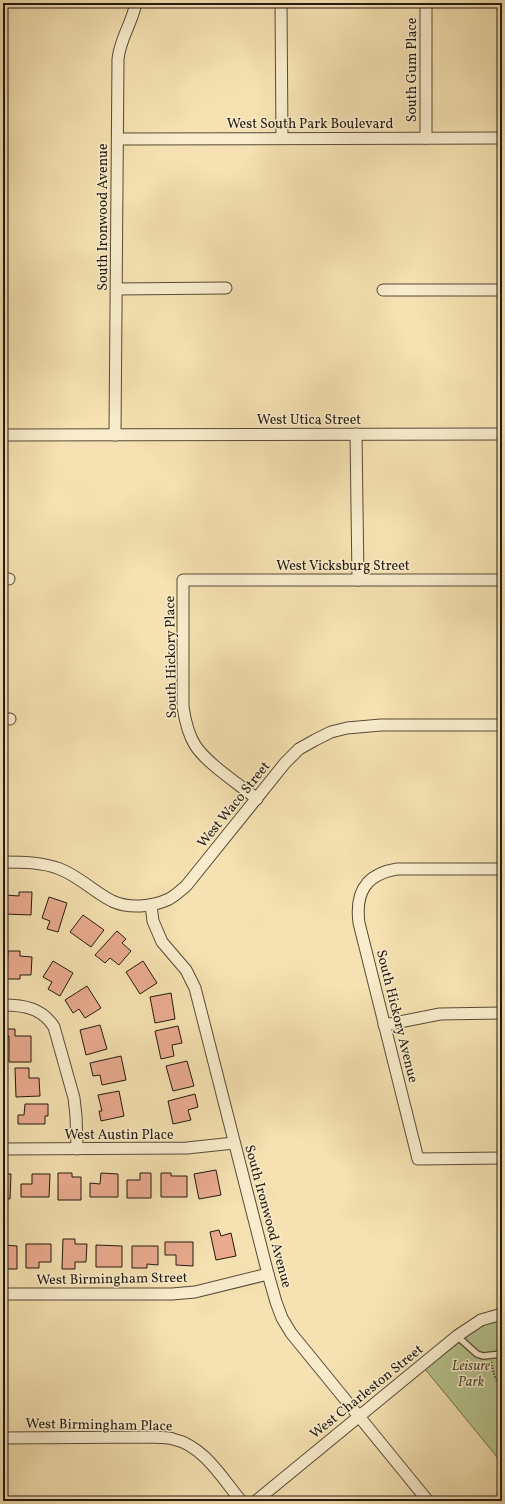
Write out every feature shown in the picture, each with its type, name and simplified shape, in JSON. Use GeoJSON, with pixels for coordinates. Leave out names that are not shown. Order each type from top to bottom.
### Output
{"type":"FeatureCollection","features":[{"type":"Feature","properties":{"kind":"street","name":"South Ironwood Avenue"},"geometry":{"type":"LineString","coordinates":[[115,435],[119,47],[136,3]]}},
{"type":"Feature","properties":{"kind":"street"},"geometry":{"type":"LineString","coordinates":[[281,3],[282,138]]}},
{"type":"Feature","properties":{"kind":"street","name":"South Gum Place"},"geometry":{"type":"LineString","coordinates":[[426,3],[426,138]]}},
{"type":"Feature","properties":{"kind":"street","name":"West South Park Boulevard"},"geometry":{"type":"LineString","coordinates":[[118,139],[502,138]]}},
{"type":"Feature","properties":{"kind":"street"},"geometry":{"type":"LineString","coordinates":[[117,289],[226,288]]}},
{"type":"Feature","properties":{"kind":"street"},"geometry":{"type":"LineString","coordinates":[[383,290],[502,290]]}},
{"type":"Feature","properties":{"kind":"street"},"geometry":{"type":"LineString","coordinates":[[356,434],[358,580]]}},
{"type":"Feature","properties":{"kind":"street","name":"West Utica Street"},"geometry":{"type":"LineString","coordinates":[[3,435],[502,434]]}},
{"type":"Feature","properties":{"kind":"street","name":"West Vicksburg Street"},"geometry":{"type":"LineString","coordinates":[[183,580],[502,580]]}},
{"type":"Feature","properties":{"kind":"street","name":"South Hickory Place"},"geometry":{"type":"LineString","coordinates":[[183,580],[183,707],[189,734],[196,746],[207,759],[256,799]]}},
{"type":"Feature","properties":{"kind":"street","name":"West Waco Street"},"geometry":{"type":"LineString","coordinates":[[3,862],[28,862],[50,865],[74,876],[112,901],[133,906],[151,905],[170,899],[186,886],[285,763],[299,749],[331,732],[347,728],[381,725],[502,725]]}},
{"type":"Feature","properties":{"kind":"street","name":"South Hickory Avenue"},"geometry":{"type":"LineString","coordinates":[[502,869],[397,869],[380,873],[368,881],[361,893],[358,913],[418,1159],[502,1158]]}},
{"type":"Feature","properties":{"kind":"street","name":"South Ironwood Avenue"},"geometry":{"type":"LineString","coordinates":[[151,905],[154,921],[162,942],[186,970],[195,988],[268,1274],[282,1318],[292,1333],[358,1416],[428,1501]]}},
{"type":"Feature","properties":{"kind":"street"},"geometry":{"type":"LineString","coordinates":[[3,1005],[19,1005],[38,1010],[50,1020],[54,1027],[74,1098],[77,1149]]}},
{"type":"Feature","properties":{"kind":"street"},"geometry":{"type":"LineString","coordinates":[[384,1024],[440,1014],[502,1013]]}},
{"type":"Feature","properties":{"kind":"street","name":"West Austin Place"},"geometry":{"type":"LineString","coordinates":[[3,1149],[187,1148],[234,1143]]}},
{"type":"Feature","properties":{"kind":"street","name":"West Birmingham Street"},"geometry":{"type":"LineString","coordinates":[[3,1294],[172,1294],[195,1292],[268,1274]]}},
{"type":"Feature","properties":{"kind":"street","name":"West Charleston Street"},"geometry":{"type":"LineString","coordinates":[[256,1501],[457,1336],[481,1320],[502,1314]]}},
{"type":"Feature","properties":{"kind":"street","name":"West Birmingham Place"},"geometry":{"type":"LineString","coordinates":[[3,1438],[154,1437],[173,1439],[196,1450],[206,1459],[241,1501]]}},
{"type":"Feature","properties":{"kind":"lane"},"geometry":{"type":"LineString","coordinates":[[457,1336],[477,1354],[483,1356],[502,1354]]}},
{"type":"Feature","properties":{"kind":"path"},"geometry":{"type":"LineString","coordinates":[[490,1356],[495,1376],[502,1390]]}},
{"type":"Feature","properties":{"kind":"green space","name":"Leisure Park"},"geometry":{"type":"Polygon","coordinates":[[[502,1320],[502,1463],[425,1369],[478,1328],[486,1324],[502,1320]]]}},
{"type":"Feature","properties":{"kind":"building"},"geometry":{"type":"Polygon","coordinates":[[[19,892],[32,892],[31,915],[5,914],[5,895],[19,896],[19,892]]]}},
{"type":"Feature","properties":{"kind":"building"},"geometry":{"type":"Polygon","coordinates":[[[49,897],[67,903],[58,932],[47,929],[50,921],[42,918],[49,897]]]}},
{"type":"Feature","properties":{"kind":"building"},"geometry":{"type":"Polygon","coordinates":[[[83,915],[104,930],[91,947],[70,932],[83,915]]]}},
{"type":"Feature","properties":{"kind":"building"},"geometry":{"type":"Polygon","coordinates":[[[117,931],[126,939],[122,943],[131,951],[119,965],[110,958],[105,963],[95,955],[117,931]]]}},
{"type":"Feature","properties":{"kind":"building"},"geometry":{"type":"Polygon","coordinates":[[[8,951],[20,951],[20,956],[32,957],[31,975],[20,975],[20,979],[7,979],[8,951]]]}},
{"type":"Feature","properties":{"kind":"building"},"geometry":{"type":"Polygon","coordinates":[[[53,961],[73,973],[60,996],[48,989],[52,982],[43,977],[53,961]]]}},
{"type":"Feature","properties":{"kind":"building"},"geometry":{"type":"Polygon","coordinates":[[[143,961],[157,983],[140,994],[126,972],[143,961]]]}},
{"type":"Feature","properties":{"kind":"building"},"geometry":{"type":"Polygon","coordinates":[[[87,986],[101,1008],[85,1018],[79,1009],[73,1013],[65,1000],[87,986]]]}},
{"type":"Feature","properties":{"kind":"building"},"geometry":{"type":"Polygon","coordinates":[[[171,993],[175,1019],[155,1023],[150,997],[171,993]]]}},
{"type":"Feature","properties":{"kind":"building"},"geometry":{"type":"Polygon","coordinates":[[[100,1025],[107,1049],[86,1055],[80,1030],[100,1025]]]}},
{"type":"Feature","properties":{"kind":"building"},"geometry":{"type":"Polygon","coordinates":[[[178,1026],[182,1043],[172,1045],[174,1056],[161,1059],[155,1031],[178,1026]]]}},
{"type":"Feature","properties":{"kind":"building"},"geometry":{"type":"Polygon","coordinates":[[[4,1029],[15,1029],[15,1036],[31,1036],[31,1062],[9,1062],[9,1036],[4,1036],[4,1029]]]}},
{"type":"Feature","properties":{"kind":"building"},"geometry":{"type":"Polygon","coordinates":[[[121,1056],[126,1080],[102,1085],[100,1075],[93,1076],[90,1063],[121,1056]]]}},
{"type":"Feature","properties":{"kind":"building"},"geometry":{"type":"Polygon","coordinates":[[[187,1061],[194,1086],[173,1091],[166,1066],[187,1061]]]}},
{"type":"Feature","properties":{"kind":"building"},"geometry":{"type":"Polygon","coordinates":[[[15,1068],[29,1068],[29,1078],[39,1078],[40,1096],[16,1097],[15,1068]]]}},
{"type":"Feature","properties":{"kind":"building"},"geometry":{"type":"Polygon","coordinates":[[[119,1091],[124,1116],[101,1121],[99,1111],[102,1111],[98,1095],[119,1091]]]}},
{"type":"Feature","properties":{"kind":"building"},"geometry":{"type":"Polygon","coordinates":[[[195,1094],[198,1107],[188,1110],[191,1120],[173,1124],[168,1101],[195,1094]]]}},
{"type":"Feature","properties":{"kind":"building"},"geometry":{"type":"Polygon","coordinates":[[[25,1104],[48,1104],[48,1116],[45,1116],[45,1124],[18,1124],[18,1115],[24,1115],[25,1104]]]}},
{"type":"Feature","properties":{"kind":"building"},"geometry":{"type":"Polygon","coordinates":[[[216,1170],[221,1195],[199,1199],[194,1174],[216,1170]]]}},
{"type":"Feature","properties":{"kind":"building"},"geometry":{"type":"Polygon","coordinates":[[[58,1173],[72,1173],[72,1177],[81,1177],[81,1200],[58,1200],[58,1173]]]}},
{"type":"Feature","properties":{"kind":"building"},"geometry":{"type":"Polygon","coordinates":[[[101,1173],[118,1174],[118,1197],[90,1197],[90,1183],[100,1184],[101,1173]]]}},
{"type":"Feature","properties":{"kind":"building"},"geometry":{"type":"Polygon","coordinates":[[[140,1173],[151,1173],[151,1198],[127,1198],[127,1180],[140,1180],[140,1173]]]}},
{"type":"Feature","properties":{"kind":"building"},"geometry":{"type":"Polygon","coordinates":[[[161,1173],[171,1173],[171,1176],[187,1176],[187,1197],[161,1197],[161,1173]]]}},
{"type":"Feature","properties":{"kind":"building"},"geometry":{"type":"Polygon","coordinates":[[[3,1174],[11,1174],[10,1199],[3,1198],[3,1174]]]}},
{"type":"Feature","properties":{"kind":"building"},"geometry":{"type":"Polygon","coordinates":[[[32,1174],[50,1174],[49,1197],[21,1197],[21,1184],[32,1184],[32,1174]]]}},
{"type":"Feature","properties":{"kind":"building"},"geometry":{"type":"Polygon","coordinates":[[[219,1230],[221,1236],[231,1233],[236,1256],[216,1260],[210,1232],[219,1230]]]}},
{"type":"Feature","properties":{"kind":"building"},"geometry":{"type":"Polygon","coordinates":[[[63,1239],[75,1239],[75,1244],[87,1244],[86,1262],[75,1262],[75,1269],[62,1269],[63,1239]]]}},
{"type":"Feature","properties":{"kind":"building"},"geometry":{"type":"Polygon","coordinates":[[[165,1242],[193,1242],[193,1266],[176,1265],[176,1255],[165,1255],[165,1242]]]}},
{"type":"Feature","properties":{"kind":"building"},"geometry":{"type":"Polygon","coordinates":[[[26,1244],[51,1244],[51,1262],[39,1262],[39,1268],[26,1268],[26,1244]]]}},
{"type":"Feature","properties":{"kind":"building"},"geometry":{"type":"Polygon","coordinates":[[[3,1245],[17,1246],[17,1269],[3,1269],[3,1245]]]}},
{"type":"Feature","properties":{"kind":"building"},"geometry":{"type":"Polygon","coordinates":[[[96,1245],[122,1246],[122,1267],[96,1267],[96,1245]]]}},
{"type":"Feature","properties":{"kind":"building"},"geometry":{"type":"Polygon","coordinates":[[[132,1246],[158,1246],[158,1265],[147,1264],[147,1268],[132,1268],[132,1246]]]}}]}
